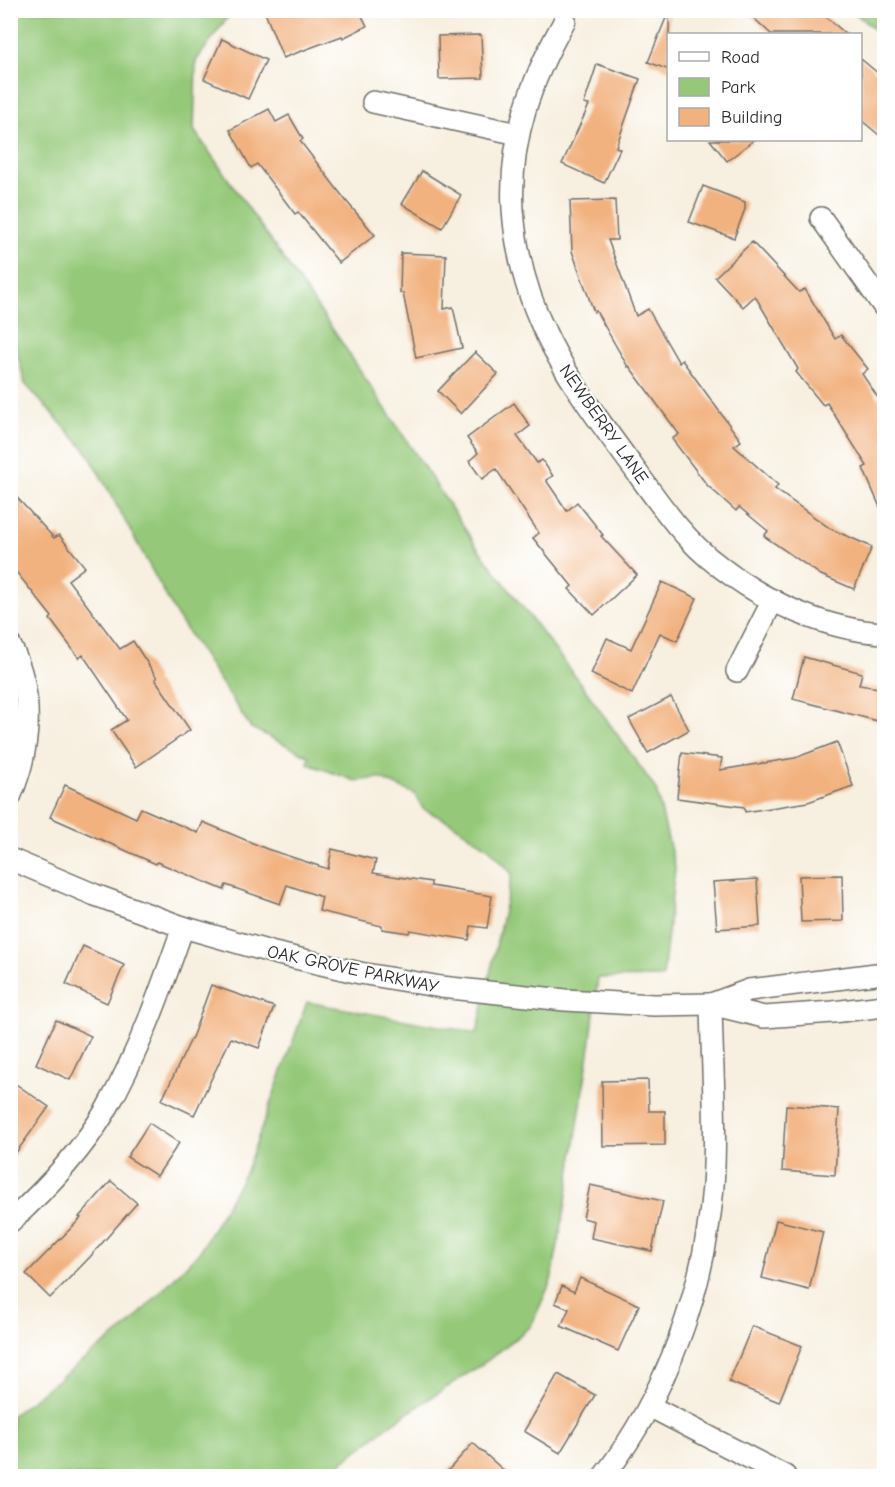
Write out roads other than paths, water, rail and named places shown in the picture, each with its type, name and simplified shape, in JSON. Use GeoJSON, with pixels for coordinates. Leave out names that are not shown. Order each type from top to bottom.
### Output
{"type":"FeatureCollection","features":[{"type":"Feature","properties":{"kind":"street","name":"NEWBERRY LANE"},"geometry":{"type":"LineString","coordinates":[[565,20],[545,56],[530,95],[518,134],[513,168],[513,208],[517,248],[526,285],[540,324],[559,361],[578,392],[671,519],[696,547],[718,566],[773,600],[838,626],[885,633]]}},
{"type":"Feature","properties":{"kind":"street"},"geometry":{"type":"LineString","coordinates":[[373,102],[518,134]]}},
{"type":"Feature","properties":{"kind":"street"},"geometry":{"type":"LineString","coordinates":[[821,218],[885,307]]}},
{"type":"Feature","properties":{"kind":"street"},"geometry":{"type":"LineString","coordinates":[[737,671],[773,600]]}},
{"type":"Feature","properties":{"kind":"street"},"geometry":{"type":"LineString","coordinates":[[10,645],[20,665],[25,688],[28,732],[24,757],[10,797]]}},
{"type":"Feature","properties":{"kind":"street","name":"OAK GROVE PARKWAY"},"geometry":{"type":"LineString","coordinates":[[10,859],[95,895],[183,927],[274,953],[360,973],[441,987],[654,1005],[711,1004],[764,1017],[885,1006]]}},
{"type":"Feature","properties":{"kind":"street"},"geometry":{"type":"LineString","coordinates":[[10,1222],[59,1173],[105,1111],[144,1034],[183,927]]}},
{"type":"Feature","properties":{"kind":"street","name":"OAK GROVE PARKWAY"},"geometry":{"type":"LineString","coordinates":[[711,1004],[749,990],[885,973]]}},
{"type":"Feature","properties":{"kind":"street"},"geometry":{"type":"LineString","coordinates":[[604,1476],[649,1406],[682,1330],[698,1279],[713,1187],[715,1143],[711,1004]]}},
{"type":"Feature","properties":{"kind":"street"},"geometry":{"type":"LineString","coordinates":[[649,1406],[785,1476]]}}]}
